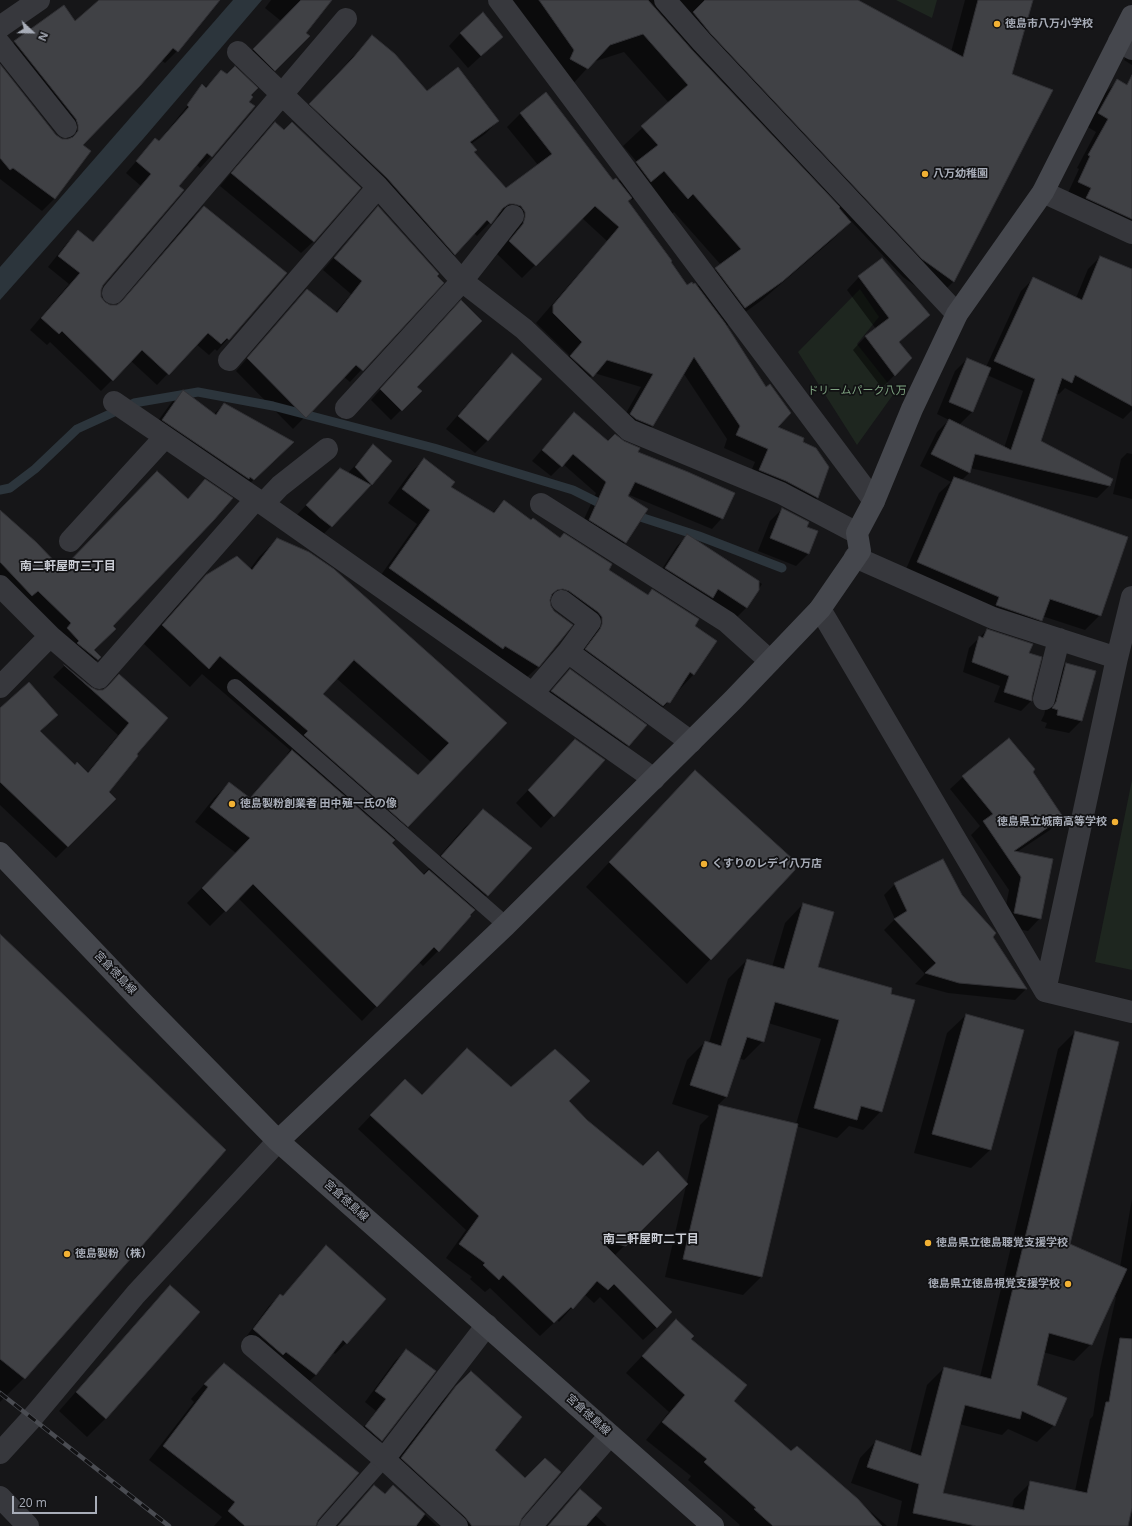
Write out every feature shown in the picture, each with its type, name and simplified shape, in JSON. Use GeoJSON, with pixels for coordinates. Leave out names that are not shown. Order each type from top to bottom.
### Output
{"type":"FeatureCollection","features":[{"type":"Feature","properties":{"kind":"street"},"geometry":{"type":"LineString","coordinates":[[0,27],[39,0]]}},
{"type":"Feature","properties":{"kind":"street"},"geometry":{"type":"LineString","coordinates":[[499,0],[874,501]]}},
{"type":"Feature","properties":{"kind":"street"},"geometry":{"type":"LineString","coordinates":[[665,0],[702,42],[957,314]]}},
{"type":"Feature","properties":{"kind":"street"},"geometry":{"type":"LineString","coordinates":[[0,1453],[32,1418],[136,1294],[278,1141],[506,925],[691,742],[820,609],[860,551],[857,533],[874,501],[912,409],[957,314],[1043,192],[1126,45],[1132,16]]}},
{"type":"Feature","properties":{"kind":"street"},"geometry":{"type":"LineString","coordinates":[[113,293],[281,93],[346,19]]}},
{"type":"Feature","properties":{"kind":"street"},"geometry":{"type":"LineString","coordinates":[[0,44],[66,127]]}},
{"type":"Feature","properties":{"kind":"street"},"geometry":{"type":"LineString","coordinates":[[238,52],[378,187],[462,281],[524,329],[629,430],[781,493],[857,533]]}},
{"type":"Feature","properties":{"kind":"street"},"geometry":{"type":"LineString","coordinates":[[229,360],[378,187]]}},
{"type":"Feature","properties":{"kind":"street"},"geometry":{"type":"LineString","coordinates":[[1043,192],[1132,233]]}},
{"type":"Feature","properties":{"kind":"street"},"geometry":{"type":"LineString","coordinates":[[346,408],[462,281],[513,216]]}},
{"type":"Feature","properties":{"kind":"street"},"geometry":{"type":"LineString","coordinates":[[114,402],[260,502],[654,779]]}},
{"type":"Feature","properties":{"kind":"street"},"geometry":{"type":"LineString","coordinates":[[70,541],[165,437]]}},
{"type":"Feature","properties":{"kind":"street"},"geometry":{"type":"LineString","coordinates":[[0,586],[50,636],[99,678],[260,502],[327,449]]}},
{"type":"Feature","properties":{"kind":"street"},"geometry":{"type":"LineString","coordinates":[[541,504],[727,622],[770,661]]}},
{"type":"Feature","properties":{"kind":"street"},"geometry":{"type":"LineString","coordinates":[[855,557],[994,618],[1117,658]]}},
{"type":"Feature","properties":{"kind":"street"},"geometry":{"type":"LineString","coordinates":[[1045,991],[1117,658],[1132,597]]}},
{"type":"Feature","properties":{"kind":"street"},"geometry":{"type":"LineString","coordinates":[[532,693],[568,652],[590,622],[562,601]]}},
{"type":"Feature","properties":{"kind":"street"},"geometry":{"type":"LineString","coordinates":[[820,609],[1045,991],[1132,1012]]}},
{"type":"Feature","properties":{"kind":"street"},"geometry":{"type":"LineString","coordinates":[[0,686],[50,636]]}},
{"type":"Feature","properties":{"kind":"street"},"geometry":{"type":"LineString","coordinates":[[1044,699],[1059,639]]}},
{"type":"Feature","properties":{"kind":"street"},"geometry":{"type":"LineString","coordinates":[[568,652],[691,742]]}},
{"type":"Feature","properties":{"kind":"street","name":"宮倉徳島線"},"geometry":{"type":"LineString","coordinates":[[0,853],[145,1005],[278,1141],[713,1526]]}},
{"type":"Feature","properties":{"kind":"street"},"geometry":{"type":"LineString","coordinates":[[384,1459],[487,1326]]}},
{"type":"Feature","properties":{"kind":"street"},"geometry":{"type":"LineString","coordinates":[[252,1346],[384,1459],[457,1526]]}},
{"type":"Feature","properties":{"kind":"street"},"geometry":{"type":"LineString","coordinates":[[531,1526],[610,1435]]}},
{"type":"Feature","properties":{"kind":"street"},"geometry":{"type":"LineString","coordinates":[[0,1497],[28,1526]]}},
{"type":"Feature","properties":{"kind":"lane"},"geometry":{"type":"LineString","coordinates":[[235,687],[506,925]]}},
{"type":"Feature","properties":{"kind":"lane"},"geometry":{"type":"LineString","coordinates":[[325,1526],[384,1459]]}},
{"type":"Feature","properties":{"kind":"green space"},"geometry":{"type":"Polygon","coordinates":[[[896,0],[937,0],[932,18],[896,0]]]}},
{"type":"Feature","properties":{"kind":"green space","name":"ドリームパーク八万"},"geometry":{"type":"Polygon","coordinates":[[[860,289],[879,317],[857,344],[895,392],[857,445],[798,352],[860,289]]]}},
{"type":"Feature","properties":{"kind":"green space"},"geometry":{"type":"Polygon","coordinates":[[[1132,780],[1132,970],[1095,962],[1132,780]]]}},
{"type":"Feature","properties":{"kind":"shaded area"},"geometry":{"type":"Polygon","coordinates":[[[233,0],[262,0],[143,139],[0,300],[0,267],[233,0]]]}},
{"type":"Feature","properties":{"kind":"building"},"geometry":{"type":"Polygon","coordinates":[[[99,0],[220,0],[178,52],[173,48],[140,86],[83,145],[91,151],[55,199],[13,168],[10,170],[0,158],[0,64],[56,135],[62,139],[73,137],[78,131],[76,119],[14,41],[64,5],[75,21],[99,0]]]}},
{"type":"Feature","properties":{"kind":"building"},"geometry":{"type":"Polygon","coordinates":[[[301,0],[332,0],[306,33],[310,36],[275,71],[253,49],[301,0]]]}},
{"type":"Feature","properties":{"kind":"building"},"geometry":{"type":"Polygon","coordinates":[[[539,0],[648,0],[693,51],[840,207],[839,208],[851,222],[783,281],[745,308],[715,268],[741,249],[693,194],[688,199],[664,171],[651,182],[636,162],[658,145],[641,126],[688,85],[643,34],[610,45],[588,69],[570,59],[574,50],[539,0]]]}},
{"type":"Feature","properties":{"kind":"building","name":"八万幼稚園"},"geometry":{"type":"Polygon","coordinates":[[[705,0],[858,0],[963,57],[978,0],[1033,0],[1012,74],[1053,90],[954,282],[922,259],[711,34],[693,12],[705,0]]]}},
{"type":"Feature","properties":{"kind":"building"},"geometry":{"type":"Polygon","coordinates":[[[483,12],[503,37],[481,56],[460,33],[483,12]]]}},
{"type":"Feature","properties":{"kind":"building"},"geometry":{"type":"Polygon","coordinates":[[[372,35],[395,54],[427,91],[458,67],[499,121],[470,142],[477,150],[474,152],[506,188],[552,154],[520,113],[546,92],[613,180],[616,178],[632,198],[628,201],[672,261],[671,262],[687,285],[692,282],[693,284],[695,283],[725,323],[766,387],[770,384],[791,413],[778,427],[804,438],[803,442],[816,448],[829,467],[818,498],[786,481],[759,470],[768,449],[736,435],[740,426],[694,357],[653,426],[636,419],[630,414],[653,374],[607,360],[593,377],[570,356],[582,342],[553,313],[553,305],[619,227],[595,206],[536,266],[509,241],[523,224],[525,217],[525,212],[521,206],[514,204],[509,204],[503,208],[491,224],[487,220],[455,255],[387,178],[309,104],[353,58],[372,35]]]}},
{"type":"Feature","properties":{"kind":"building"},"geometry":{"type":"Polygon","coordinates":[[[235,66],[258,88],[251,95],[253,97],[249,102],[255,106],[212,157],[207,153],[179,186],[184,190],[103,285],[101,297],[110,305],[117,305],[122,301],[204,206],[287,273],[229,340],[227,338],[221,344],[208,333],[169,375],[142,350],[113,381],[62,331],[59,334],[41,318],[80,273],[58,256],[78,230],[93,242],[151,174],[136,161],[155,138],[159,141],[189,107],[187,105],[202,84],[206,88],[221,70],[227,74],[235,66]]]}},
{"type":"Feature","properties":{"kind":"building"},"geometry":{"type":"Polygon","coordinates":[[[1132,75],[1132,219],[1086,198],[1091,188],[1078,182],[1090,156],[1088,155],[1108,119],[1098,113],[1117,79],[1127,85],[1132,75]]]}},
{"type":"Feature","properties":{"kind":"building"},"geometry":{"type":"Polygon","coordinates":[[[275,122],[284,130],[292,122],[361,188],[314,242],[231,173],[275,122]]]}},
{"type":"Feature","properties":{"kind":"building"},"geometry":{"type":"Polygon","coordinates":[[[378,206],[439,274],[437,276],[444,283],[363,371],[356,365],[306,418],[247,358],[307,289],[337,313],[362,281],[334,258],[378,206]]]}},
{"type":"Feature","properties":{"kind":"building"},"geometry":{"type":"Polygon","coordinates":[[[1100,256],[1132,269],[1132,406],[1075,375],[1072,383],[1062,378],[1041,441],[1113,479],[1110,486],[975,454],[970,473],[931,454],[949,419],[1011,450],[1035,379],[994,361],[1033,277],[1082,300],[1100,256]]]}},
{"type":"Feature","properties":{"kind":"building"},"geometry":{"type":"Polygon","coordinates":[[[882,258],[930,315],[899,342],[912,358],[895,376],[865,336],[889,318],[858,276],[882,258]]]}},
{"type":"Feature","properties":{"kind":"building"},"geometry":{"type":"Polygon","coordinates":[[[461,300],[482,321],[417,387],[422,391],[402,411],[380,389],[461,300]]]}},
{"type":"Feature","properties":{"kind":"building"},"geometry":{"type":"Polygon","coordinates":[[[512,353],[542,379],[488,441],[458,416],[512,353]]]}},
{"type":"Feature","properties":{"kind":"building"},"geometry":{"type":"Polygon","coordinates":[[[967,358],[991,368],[973,412],[949,402],[967,358]]]}},
{"type":"Feature","properties":{"kind":"building"},"geometry":{"type":"Polygon","coordinates":[[[183,390],[216,415],[224,403],[294,442],[254,480],[250,477],[249,479],[162,420],[183,390]]]}},
{"type":"Feature","properties":{"kind":"building"},"geometry":{"type":"Polygon","coordinates":[[[574,412],[608,441],[615,434],[624,441],[640,448],[638,452],[735,493],[723,519],[635,482],[628,496],[648,509],[626,543],[589,520],[606,482],[573,454],[562,467],[542,450],[574,412]]]}},
{"type":"Feature","properties":{"kind":"building"},"geometry":{"type":"Polygon","coordinates":[[[373,444],[392,461],[372,485],[355,467],[373,444]]]}},
{"type":"Feature","properties":{"kind":"building"},"geometry":{"type":"Polygon","coordinates":[[[424,458],[455,482],[451,487],[494,513],[504,500],[531,520],[533,518],[560,538],[564,533],[612,564],[609,570],[648,595],[652,589],[699,619],[695,626],[717,641],[694,675],[690,672],[670,703],[667,702],[663,706],[585,649],[600,629],[602,617],[598,612],[569,591],[563,589],[557,590],[552,594],[550,600],[554,611],[573,625],[539,667],[505,646],[503,649],[389,568],[430,510],[402,489],[424,458]]]}},
{"type":"Feature","properties":{"kind":"building"},"geometry":{"type":"Polygon","coordinates":[[[340,468],[371,485],[332,527],[306,505],[340,468]]]}},
{"type":"Feature","properties":{"kind":"building"},"geometry":{"type":"Polygon","coordinates":[[[157,471],[188,499],[205,479],[233,498],[113,626],[116,629],[94,650],[101,657],[98,660],[77,643],[79,641],[67,628],[71,623],[38,591],[32,596],[0,562],[0,510],[36,542],[62,569],[157,471]]]}},
{"type":"Feature","properties":{"kind":"building"},"geometry":{"type":"Polygon","coordinates":[[[954,477],[1128,537],[1101,616],[1050,599],[1042,621],[996,605],[999,597],[917,562],[954,477]]]}},
{"type":"Feature","properties":{"kind":"building"},"geometry":{"type":"Polygon","coordinates":[[[782,508],[809,522],[807,527],[818,531],[809,554],[770,538],[782,508]]]}},
{"type":"Feature","properties":{"kind":"building"},"geometry":{"type":"Polygon","coordinates":[[[687,534],[759,581],[759,590],[747,608],[718,589],[713,598],[665,568],[687,534]]]}},
{"type":"Feature","properties":{"kind":"building"},"geometry":{"type":"Polygon","coordinates":[[[277,538],[309,552],[334,569],[507,723],[408,827],[304,735],[308,731],[220,656],[209,669],[162,625],[206,575],[237,556],[252,570],[277,538]],[[354,660],[323,694],[418,775],[449,743],[354,660]]]}},
{"type":"Feature","properties":{"kind":"building"},"geometry":{"type":"Polygon","coordinates":[[[987,629],[1033,644],[1029,653],[1042,657],[1032,701],[1004,692],[1009,676],[972,662],[979,636],[983,638],[987,629]]]}},
{"type":"Feature","properties":{"kind":"building"},"geometry":{"type":"Polygon","coordinates":[[[1066,663],[1096,671],[1082,721],[1057,715],[1058,710],[1052,708],[1056,702],[1066,663]]]}},
{"type":"Feature","properties":{"kind":"building"},"geometry":{"type":"Polygon","coordinates":[[[64,665],[91,687],[97,690],[103,690],[119,674],[168,718],[137,754],[138,756],[109,792],[116,799],[68,847],[0,782],[0,708],[29,682],[58,715],[40,731],[75,765],[77,762],[88,773],[129,723],[64,665]]]}},
{"type":"Feature","properties":{"kind":"building"},"geometry":{"type":"Polygon","coordinates":[[[570,669],[647,725],[629,746],[551,691],[570,669]]]}},
{"type":"Feature","properties":{"kind":"building"},"geometry":{"type":"Polygon","coordinates":[[[1009,738],[1035,769],[1033,772],[1063,817],[1014,851],[1053,859],[1041,919],[1014,913],[1021,877],[983,821],[993,814],[962,776],[1009,738]]]}},
{"type":"Feature","properties":{"kind":"building"},"geometry":{"type":"Polygon","coordinates":[[[575,739],[605,760],[554,817],[528,790],[575,739]]]}},
{"type":"Feature","properties":{"kind":"building"},"geometry":{"type":"Polygon","coordinates":[[[292,750],[395,840],[392,843],[424,875],[429,870],[475,910],[439,952],[434,947],[377,1007],[253,884],[226,912],[202,888],[250,838],[210,807],[229,782],[250,798],[292,750]]]}},
{"type":"Feature","properties":{"kind":"building","name":"くすりのレデイ八万店"},"geometry":{"type":"Polygon","coordinates":[[[695,770],[795,861],[795,870],[711,960],[609,862],[695,770]]]}},
{"type":"Feature","properties":{"kind":"building"},"geometry":{"type":"Polygon","coordinates":[[[483,809],[532,848],[488,896],[441,856],[483,809]]]}},
{"type":"Feature","properties":{"kind":"building"},"geometry":{"type":"Polygon","coordinates":[[[943,859],[962,895],[996,933],[993,937],[1027,989],[959,983],[925,973],[936,963],[894,919],[907,911],[894,883],[943,859]]]}},
{"type":"Feature","properties":{"kind":"building"},"geometry":{"type":"Polygon","coordinates":[[[803,903],[834,912],[818,967],[892,988],[891,994],[915,1000],[882,1112],[861,1106],[857,1120],[814,1108],[839,1020],[775,1002],[764,1042],[747,1037],[727,1097],[690,1085],[705,1041],[721,1046],[747,959],[784,969],[803,903]]]}},
{"type":"Feature","properties":{"kind":"building","name":"徳島製粉（株）"},"geometry":{"type":"Polygon","coordinates":[[[0,934],[226,1150],[25,1379],[0,1359],[0,934]]]}},
{"type":"Feature","properties":{"kind":"building"},"geometry":{"type":"Polygon","coordinates":[[[966,1014],[1024,1030],[991,1150],[932,1134],[966,1014]]]}},
{"type":"Feature","properties":{"kind":"building"},"geometry":{"type":"Polygon","coordinates":[[[1075,1031],[1119,1042],[1070,1244],[1127,1269],[1092,1345],[1049,1333],[1037,1385],[1067,1398],[1055,1426],[1022,1411],[1020,1419],[965,1405],[943,1493],[1024,1510],[1030,1481],[1087,1493],[1106,1402],[1109,1402],[1120,1338],[1132,1339],[1132,1508],[1128,1526],[976,1526],[913,1513],[919,1484],[867,1467],[876,1440],[921,1456],[944,1367],[991,1379],[1075,1031]]]}},
{"type":"Feature","properties":{"kind":"building"},"geometry":{"type":"Polygon","coordinates":[[[467,1048],[511,1087],[555,1049],[590,1081],[569,1101],[587,1120],[643,1166],[658,1151],[688,1184],[626,1246],[600,1240],[672,1312],[657,1328],[614,1284],[608,1290],[597,1281],[573,1309],[571,1307],[554,1323],[503,1275],[499,1280],[483,1265],[485,1263],[459,1244],[479,1216],[370,1115],[405,1079],[422,1095],[467,1048]]]}},
{"type":"Feature","properties":{"kind":"building"},"geometry":{"type":"Polygon","coordinates":[[[719,1105],[798,1124],[762,1277],[683,1259],[719,1105]]]}},
{"type":"Feature","properties":{"kind":"building"},"geometry":{"type":"Polygon","coordinates":[[[326,1245],[386,1299],[347,1344],[343,1340],[316,1375],[286,1352],[283,1355],[253,1329],[280,1294],[283,1296],[326,1245]]]}},
{"type":"Feature","properties":{"kind":"building"},"geometry":{"type":"Polygon","coordinates":[[[170,1285],[200,1312],[106,1419],[76,1392],[170,1285]]]}},
{"type":"Feature","properties":{"kind":"building"},"geometry":{"type":"Polygon","coordinates":[[[676,1319],[694,1336],[691,1339],[747,1385],[734,1401],[791,1451],[797,1446],[858,1499],[882,1526],[773,1526],[754,1509],[756,1508],[704,1462],[707,1459],[662,1422],[685,1395],[642,1356],[676,1319]]]}},
{"type":"Feature","properties":{"kind":"building"},"geometry":{"type":"Polygon","coordinates":[[[406,1349],[436,1371],[382,1441],[365,1426],[386,1399],[375,1391],[406,1349]]]}},
{"type":"Feature","properties":{"kind":"building"},"geometry":{"type":"Polygon","coordinates":[[[224,1363],[359,1473],[318,1520],[316,1526],[245,1526],[228,1511],[235,1502],[163,1446],[208,1387],[204,1384],[224,1363]]]}},
{"type":"Feature","properties":{"kind":"building"},"geometry":{"type":"Polygon","coordinates":[[[471,1371],[522,1417],[495,1450],[525,1478],[545,1458],[561,1472],[522,1518],[519,1526],[472,1526],[465,1517],[401,1458],[456,1386],[471,1371]]]}},
{"type":"Feature","properties":{"kind":"building"},"geometry":{"type":"Polygon","coordinates":[[[374,1485],[385,1494],[393,1485],[425,1514],[416,1526],[338,1526],[374,1485]]]}},
{"type":"Feature","properties":{"kind":"building"},"geometry":{"type":"Polygon","coordinates":[[[580,1489],[602,1508],[586,1526],[548,1526],[580,1489]]]}},
{"type":"Feature","properties":{"kind":"waterway"},"geometry":{"type":"LineString","coordinates":[[0,490],[10,488],[35,469],[77,429],[134,403],[198,392],[273,406],[434,448],[573,490],[607,507]]}},
{"type":"Feature","properties":{"kind":"waterway"},"geometry":{"type":"LineString","coordinates":[[631,514],[699,536],[782,568]]}},
{"type":"Feature","properties":{"kind":"railway"},"geometry":{"type":"LineString","coordinates":[[0,1393],[169,1526]]}},
{"type":"Feature","properties":{"kind":"place","name":"徳島市八万小学校"},"geometry":{"type":"Point","coordinates":[997,24]}},
{"type":"Feature","properties":{"kind":"place","name":"八万幼稚園"},"geometry":{"type":"Point","coordinates":[925,174]}},
{"type":"Feature","properties":{"kind":"place","name":"徳島製粉創業者 田中殖一氏の像"},"geometry":{"type":"Point","coordinates":[232,804]}},
{"type":"Feature","properties":{"kind":"place","name":"徳島県立城南高等学校"},"geometry":{"type":"Point","coordinates":[1115,822]}},
{"type":"Feature","properties":{"kind":"place","name":"くすりのレデイ八万店"},"geometry":{"type":"Point","coordinates":[704,864]}},
{"type":"Feature","properties":{"kind":"place","name":"徳島県立徳島聴覚支援学校"},"geometry":{"type":"Point","coordinates":[928,1243]}},
{"type":"Feature","properties":{"kind":"place","name":"徳島製粉（株）"},"geometry":{"type":"Point","coordinates":[67,1254]}},
{"type":"Feature","properties":{"kind":"place","name":"徳島県立徳島視覚支援学校"},"geometry":{"type":"Point","coordinates":[1068,1284]}},
{"type":"Feature","properties":{"kind":"district","name":"南二軒屋町三丁目"},"geometry":{"type":"Point","coordinates":[68,567]}},
{"type":"Feature","properties":{"kind":"district","name":"南二軒屋町二丁目"},"geometry":{"type":"Point","coordinates":[651,1240]}}]}
